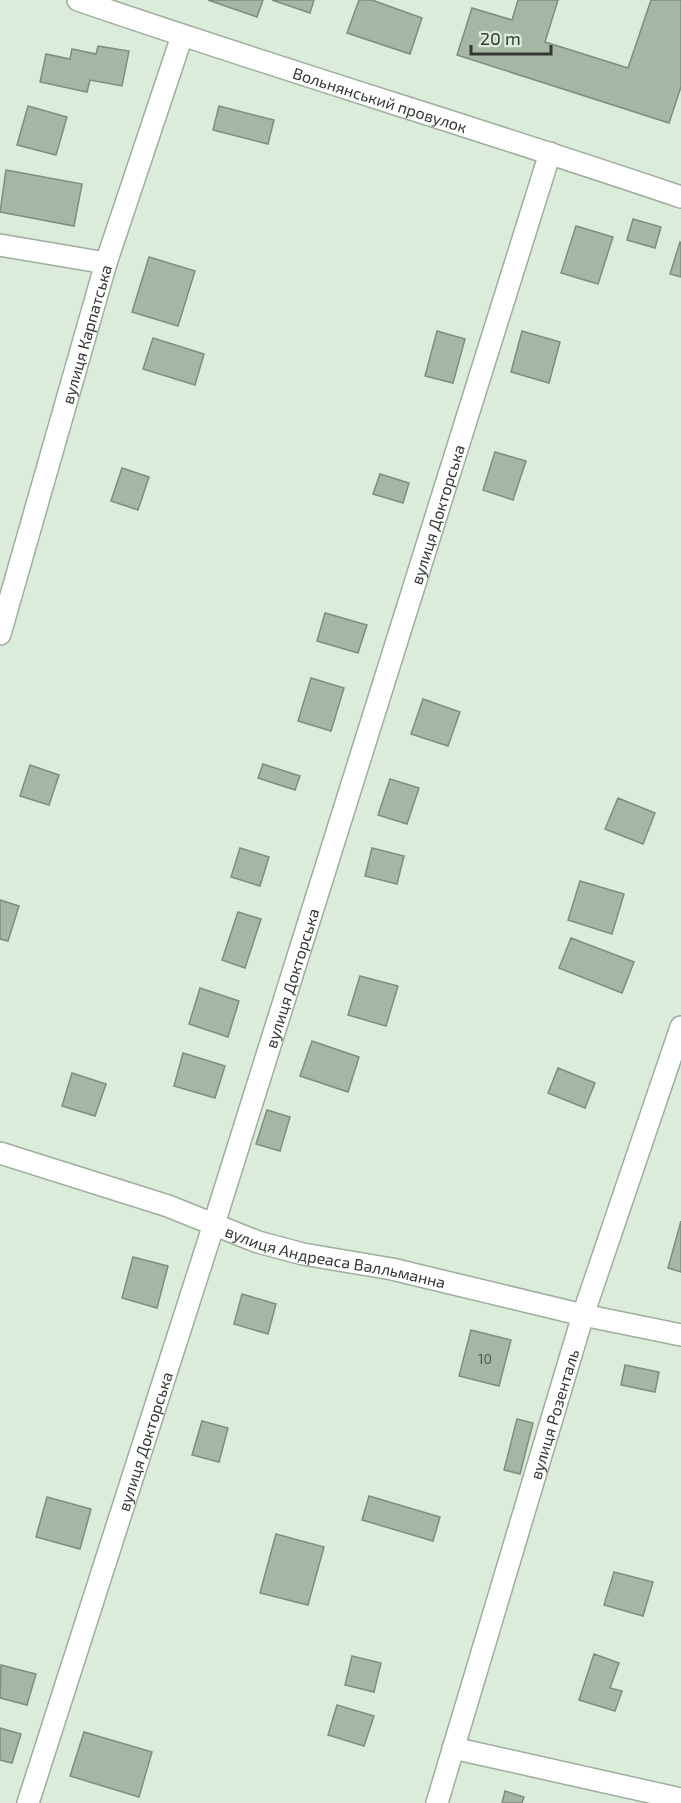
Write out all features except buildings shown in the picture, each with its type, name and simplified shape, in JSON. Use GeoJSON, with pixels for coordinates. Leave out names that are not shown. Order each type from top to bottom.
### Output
{"type":"FeatureCollection","features":[{"type":"Feature","properties":{"kind":"street","name":"Вольнянський провулок"},"geometry":{"type":"LineString","coordinates":[[78,0],[182,36],[681,197]]}},
{"type":"Feature","properties":{"kind":"street","name":"вулиця Карпатська"},"geometry":{"type":"LineString","coordinates":[[0,634],[4,604],[106,263],[182,36]]}},
{"type":"Feature","properties":{"kind":"street","name":"вулиця Докторська"},"geometry":{"type":"LineString","coordinates":[[28,1803],[214,1224],[550,153]]}},
{"type":"Feature","properties":{"kind":"street"},"geometry":{"type":"LineString","coordinates":[[0,245],[106,263]]}},
{"type":"Feature","properties":{"kind":"street","name":"вулиця Розенталь"},"geometry":{"type":"LineString","coordinates":[[436,1803],[583,1315],[681,1027]]}},
{"type":"Feature","properties":{"kind":"street","name":"вулиця Андреаса Валльманна"},"geometry":{"type":"LineString","coordinates":[[0,1154],[168,1206],[258,1242],[303,1254],[392,1269],[583,1315],[681,1335]]}},
{"type":"Feature","properties":{"kind":"street"},"geometry":{"type":"LineString","coordinates":[[453,1748],[681,1799]]}}]}
